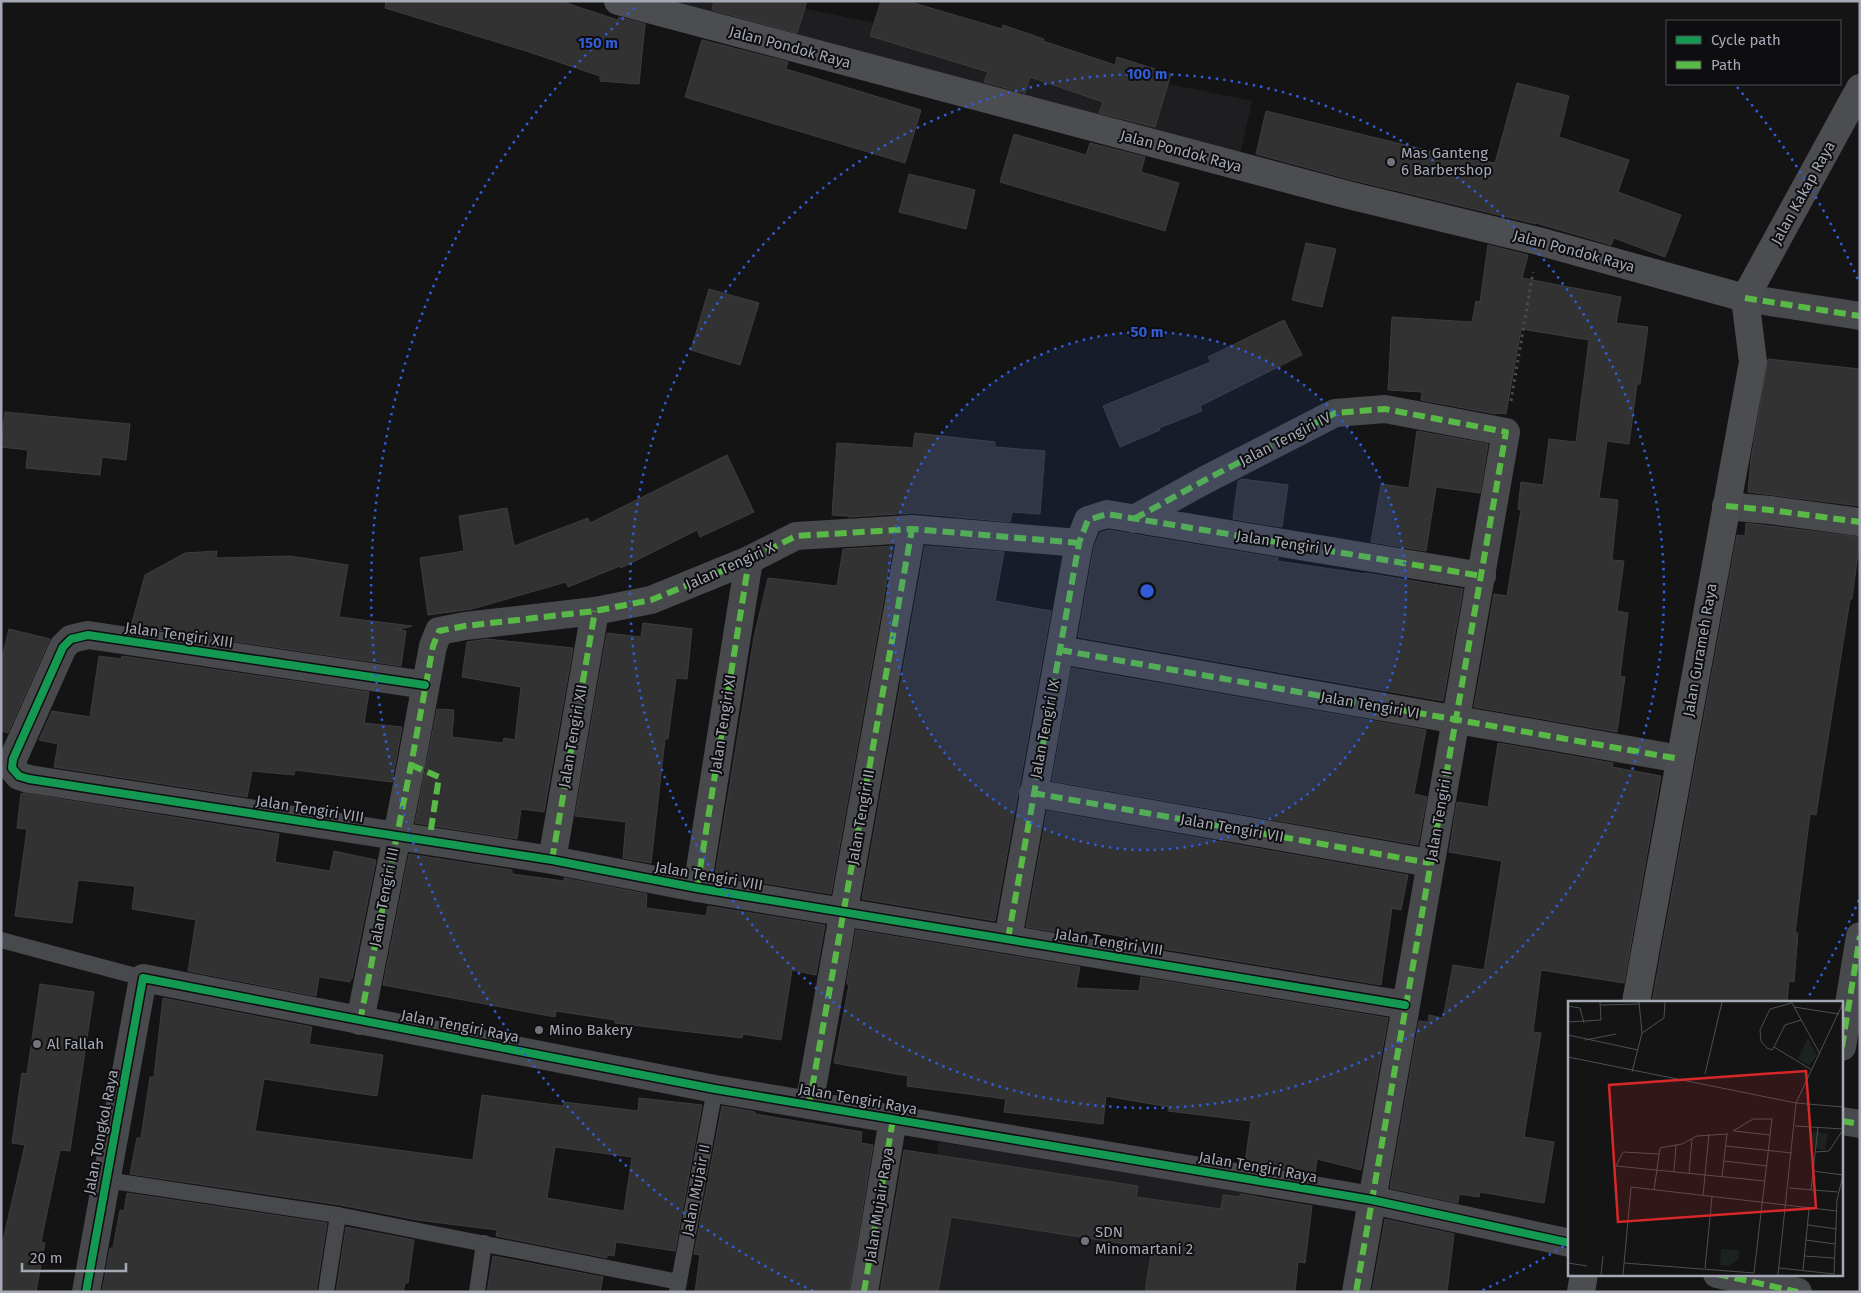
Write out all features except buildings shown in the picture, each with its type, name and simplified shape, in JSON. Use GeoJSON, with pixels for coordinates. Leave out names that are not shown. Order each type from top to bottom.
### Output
{"type":"FeatureCollection","features":[{"type":"Feature","properties":{"kind":"street","name":"Jalan Pondok Raya"},"geometry":{"type":"LineString","coordinates":[[618,1],[1348,194],[1538,240],[1745,298]]}},
{"type":"Feature","properties":{"kind":"street","name":"Jalan Kakap Raya"},"geometry":{"type":"LineString","coordinates":[[1745,298],[1860,88]]}},
{"type":"Feature","properties":{"kind":"street"},"geometry":{"type":"LineString","coordinates":[[1745,298],[1860,316]]}},
{"type":"Feature","properties":{"kind":"street","name":"Jalan Gurameh Raya"},"geometry":{"type":"LineString","coordinates":[[1636,1001],[1753,362],[1745,298]]}},
{"type":"Feature","properties":{"kind":"street","name":"Jalan Tengiri IV"},"geometry":{"type":"LineString","coordinates":[[1134,519],[1335,413],[1384,409],[1506,432]]}},
{"type":"Feature","properties":{"kind":"street","name":"Jalan Tengiri I"},"geometry":{"type":"LineString","coordinates":[[1356,1292],[1506,432]]}},
{"type":"Feature","properties":{"kind":"street"},"geometry":{"type":"LineString","coordinates":[[1726,506],[1860,522]]}},
{"type":"Feature","properties":{"kind":"street","name":"Jalan Tengiri V"},"geometry":{"type":"LineString","coordinates":[[1083,532],[1107,514],[1482,576]]}},
{"type":"Feature","properties":{"kind":"street","name":"Jalan Tengiri X"},"geometry":{"type":"LineString","coordinates":[[425,685],[432,646],[439,631],[465,626],[595,611],[651,600],[749,560],[796,536],[912,529],[1083,532]]}},
{"type":"Feature","properties":{"kind":"street","name":"Jalan Tengiri II"},"geometry":{"type":"LineString","coordinates":[[810,1105],[912,529]]}},
{"type":"Feature","properties":{"kind":"street","name":"Jalan Tengiri IX"},"geometry":{"type":"LineString","coordinates":[[1008,939],[1033,793],[1083,532]]}},
{"type":"Feature","properties":{"kind":"street","name":"Jalan Tengiri XI"},"geometry":{"type":"LineString","coordinates":[[697,888],[749,560]]}},
{"type":"Feature","properties":{"kind":"street","name":"Jalan Tengiri XII"},"geometry":{"type":"LineString","coordinates":[[552,860],[595,611]]}},
{"type":"Feature","properties":{"kind":"street","name":"Jalan Tengiri XIII"},"geometry":{"type":"LineString","coordinates":[[12,768],[13,759],[63,647],[72,639],[88,635],[425,685]]}},
{"type":"Feature","properties":{"kind":"street","name":"Jalan Tengiri VI"},"geometry":{"type":"LineString","coordinates":[[1060,650],[1680,759]]}},
{"type":"Feature","properties":{"kind":"street","name":"Jalan Tengiri III"},"geometry":{"type":"LineString","coordinates":[[360,1021],[425,685]]}},
{"type":"Feature","properties":{"kind":"street","name":"Jalan Tengiri VIII"},"geometry":{"type":"LineString","coordinates":[[12,768],[19,776],[29,779],[552,860],[697,888],[1405,1005]]}},
{"type":"Feature","properties":{"kind":"street","name":"Jalan Tengiri VII"},"geometry":{"type":"LineString","coordinates":[[1033,793],[1430,863]]}},
{"type":"Feature","properties":{"kind":"street"},"geometry":{"type":"LineString","coordinates":[[1844,1034],[1859,944]]}},
{"type":"Feature","properties":{"kind":"street","name":"Jalan Tengiri Raya"},"geometry":{"type":"LineString","coordinates":[[143,978],[714,1089],[1372,1200],[1568,1243]]}},
{"type":"Feature","properties":{"kind":"street","name":"Jalan Tongkol Raya"},"geometry":{"type":"LineString","coordinates":[[86,1292],[143,978]]}},
{"type":"Feature","properties":{"kind":"street","name":"Jalan Mujair Raya"},"geometry":{"type":"LineString","coordinates":[[864,1292],[893,1119]]}},
{"type":"Feature","properties":{"kind":"street"},"geometry":{"type":"LineString","coordinates":[[1844,1121],[1860,1124]]}},
{"type":"Feature","properties":{"kind":"street"},"geometry":{"type":"LineString","coordinates":[[1581,1292],[1584,1276]]}},
{"type":"Feature","properties":{"kind":"street"},"geometry":{"type":"LineString","coordinates":[[1726,1276],[1798,1292]]}},
{"type":"Feature","properties":{"kind":"lane"},"geometry":{"type":"LineString","coordinates":[[1,940],[143,978]]}},
{"type":"Feature","properties":{"kind":"lane","name":"Jalan Mujair II"},"geometry":{"type":"LineString","coordinates":[[678,1287],[714,1089]]}},
{"type":"Feature","properties":{"kind":"lane"},"geometry":{"type":"LineString","coordinates":[[106,1180],[338,1215],[484,1243],[678,1287]]}},
{"type":"Feature","properties":{"kind":"lane"},"geometry":{"type":"LineString","coordinates":[[326,1292],[338,1215]]}},
{"type":"Feature","properties":{"kind":"lane"},"geometry":{"type":"LineString","coordinates":[[477,1292],[484,1243]]}},
{"type":"Feature","properties":{"kind":"path"},"geometry":{"type":"LineString","coordinates":[[1506,432],[1538,240]]}},
{"type":"Feature","properties":{"kind":"shaded area"},"geometry":{"type":"Polygon","coordinates":[[[621,1],[769,1],[1252,101],[1236,174],[621,1]]]}},
{"type":"Feature","properties":{"kind":"shaded area","name":"SDN Minomartani 2"},"geometry":{"type":"Polygon","coordinates":[[[939,1142],[1258,1190],[1239,1292],[911,1292],[939,1142]]]}},
{"type":"Feature","properties":{"kind":"marked path"},"geometry":{"type":"LineString","coordinates":[[1745,298],[1860,316]]}},
{"type":"Feature","properties":{"kind":"marked path"},"geometry":{"type":"LineString","coordinates":[[1134,519],[1335,413],[1385,409],[1506,432],[1356,1292]]}},
{"type":"Feature","properties":{"kind":"marked path"},"geometry":{"type":"LineString","coordinates":[[1726,506],[1860,522]]}},
{"type":"Feature","properties":{"kind":"marked path"},"geometry":{"type":"LineString","coordinates":[[1008,939],[1079,543],[1088,520],[1107,514],[1482,576]]}},
{"type":"Feature","properties":{"kind":"marked path"},"geometry":{"type":"LineString","coordinates":[[360,1021],[433,646],[439,631],[465,626],[595,611],[651,600],[749,560],[796,536],[912,529],[1079,543]]}},
{"type":"Feature","properties":{"kind":"marked path"},"geometry":{"type":"LineString","coordinates":[[809,1105],[912,529]]}},
{"type":"Feature","properties":{"kind":"marked path"},"geometry":{"type":"LineString","coordinates":[[697,888],[749,560]]}},
{"type":"Feature","properties":{"kind":"marked path"},"geometry":{"type":"LineString","coordinates":[[552,860],[595,611]]}},
{"type":"Feature","properties":{"kind":"marked path"},"geometry":{"type":"LineString","coordinates":[[1060,650],[1680,759]]}},
{"type":"Feature","properties":{"kind":"marked path"},"geometry":{"type":"LineString","coordinates":[[411,765],[439,777],[429,842]]}},
{"type":"Feature","properties":{"kind":"marked path"},"geometry":{"type":"LineString","coordinates":[[1033,793],[1430,863]]}},
{"type":"Feature","properties":{"kind":"marked path"},"geometry":{"type":"LineString","coordinates":[[1844,1035],[1860,936]]}},
{"type":"Feature","properties":{"kind":"marked path"},"geometry":{"type":"LineString","coordinates":[[864,1292],[893,1119]]}},
{"type":"Feature","properties":{"kind":"marked path"},"geometry":{"type":"LineString","coordinates":[[1844,1121],[1860,1124]]}},
{"type":"Feature","properties":{"kind":"marked path"},"geometry":{"type":"LineString","coordinates":[[1726,1276],[1798,1292]]}},
{"type":"Feature","properties":{"kind":"cycle path"},"geometry":{"type":"LineString","coordinates":[[425,685],[88,635],[71,639],[63,647],[13,759],[12,768],[19,776],[29,779],[552,860],[697,888],[1405,1005]]}},
{"type":"Feature","properties":{"kind":"cycle path"},"geometry":{"type":"LineString","coordinates":[[86,1292],[143,978],[715,1089],[1372,1200],[1568,1243]]}},
{"type":"Feature","properties":{"kind":"place","name":"Mas Ganteng 6 Barbershop"},"geometry":{"type":"Point","coordinates":[1391,162]}},
{"type":"Feature","properties":{"kind":"place","name":"Mino Bakery"},"geometry":{"type":"Point","coordinates":[539,1030]}},
{"type":"Feature","properties":{"kind":"place","name":"Al Fallah"},"geometry":{"type":"Point","coordinates":[37,1044]}},
{"type":"Feature","properties":{"kind":"place","name":"SDN Minomartani 2"},"geometry":{"type":"Point","coordinates":[1085,1241]}}]}
